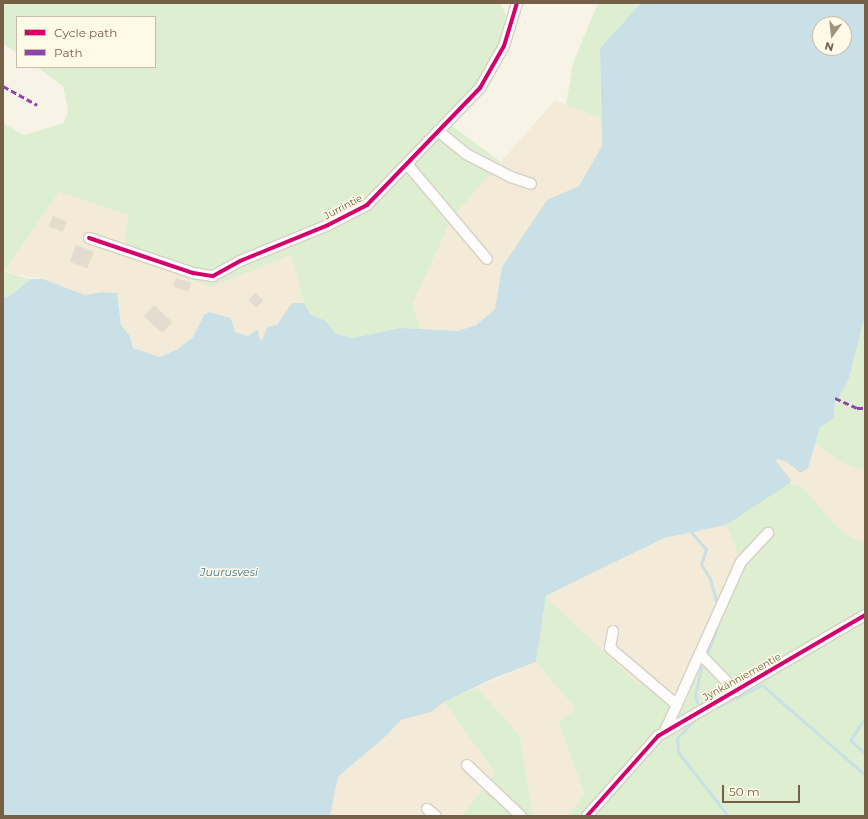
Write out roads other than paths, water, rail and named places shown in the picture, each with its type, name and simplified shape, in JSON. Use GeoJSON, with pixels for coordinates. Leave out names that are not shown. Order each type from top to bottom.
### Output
{"type":"FeatureCollection","features":[{"type":"Feature","properties":{"kind":"street","name":"Jurrintie"},"geometry":{"type":"LineString","coordinates":[[88,238],[193,273],[213,276],[240,261],[328,225],[367,204],[480,88],[504,46],[517,3]]}},
{"type":"Feature","properties":{"kind":"street"},"geometry":{"type":"LineString","coordinates":[[438,131],[466,154],[511,177],[531,184]]}},
{"type":"Feature","properties":{"kind":"street"},"geometry":{"type":"LineString","coordinates":[[407,164],[487,260]]}},
{"type":"Feature","properties":{"kind":"street"},"geometry":{"type":"LineString","coordinates":[[665,731],[741,562],[768,533]]}},
{"type":"Feature","properties":{"kind":"street","name":"Jynkänniementie"},"geometry":{"type":"LineString","coordinates":[[587,816],[658,736],[865,615]]}},
{"type":"Feature","properties":{"kind":"street"},"geometry":{"type":"LineString","coordinates":[[613,631],[610,648],[677,705]]}},
{"type":"Feature","properties":{"kind":"street"},"geometry":{"type":"LineString","coordinates":[[700,654],[736,691]]}},
{"type":"Feature","properties":{"kind":"street"},"geometry":{"type":"LineString","coordinates":[[466,765],[521,816]]}},
{"type":"Feature","properties":{"kind":"street"},"geometry":{"type":"LineString","coordinates":[[427,809],[436,816]]}},
{"type":"Feature","properties":{"kind":"water","name":"Juurusvesi"},"geometry":{"type":"Polygon","coordinates":[[[641,3],[865,3],[865,316],[849,378],[839,398],[835,398],[834,418],[820,427],[808,468],[800,473],[787,462],[777,459],[776,461],[791,480],[790,483],[726,525],[664,538],[546,596],[536,662],[492,679],[444,702],[431,712],[401,720],[386,736],[338,777],[330,816],[3,816],[3,296],[8,297],[31,279],[43,279],[85,295],[102,292],[117,293],[121,325],[130,336],[133,348],[160,357],[178,349],[193,337],[204,315],[209,312],[231,318],[235,332],[248,336],[258,329],[259,338],[262,341],[267,327],[277,325],[292,303],[304,303],[310,314],[326,321],[335,333],[352,338],[400,328],[458,331],[476,325],[495,309],[502,267],[547,200],[579,186],[602,146],[600,48],[641,3]]]}},
{"type":"Feature","properties":{"kind":"waterway"},"geometry":{"type":"LineString","coordinates":[[691,532],[706,549],[701,564],[710,579],[716,600]]}},
{"type":"Feature","properties":{"kind":"waterway"},"geometry":{"type":"LineString","coordinates":[[708,651],[716,630]]}},
{"type":"Feature","properties":{"kind":"waterway"},"geometry":{"type":"LineString","coordinates":[[697,702],[695,695],[701,668]]}},
{"type":"Feature","properties":{"kind":"waterway"},"geometry":{"type":"LineString","coordinates":[[715,708],[762,685],[865,775]]}},
{"type":"Feature","properties":{"kind":"waterway"},"geometry":{"type":"LineString","coordinates":[[865,718],[850,740],[865,753]]}},
{"type":"Feature","properties":{"kind":"waterway"},"geometry":{"type":"LineString","coordinates":[[694,720],[677,738],[678,752],[728,816]]}}]}
